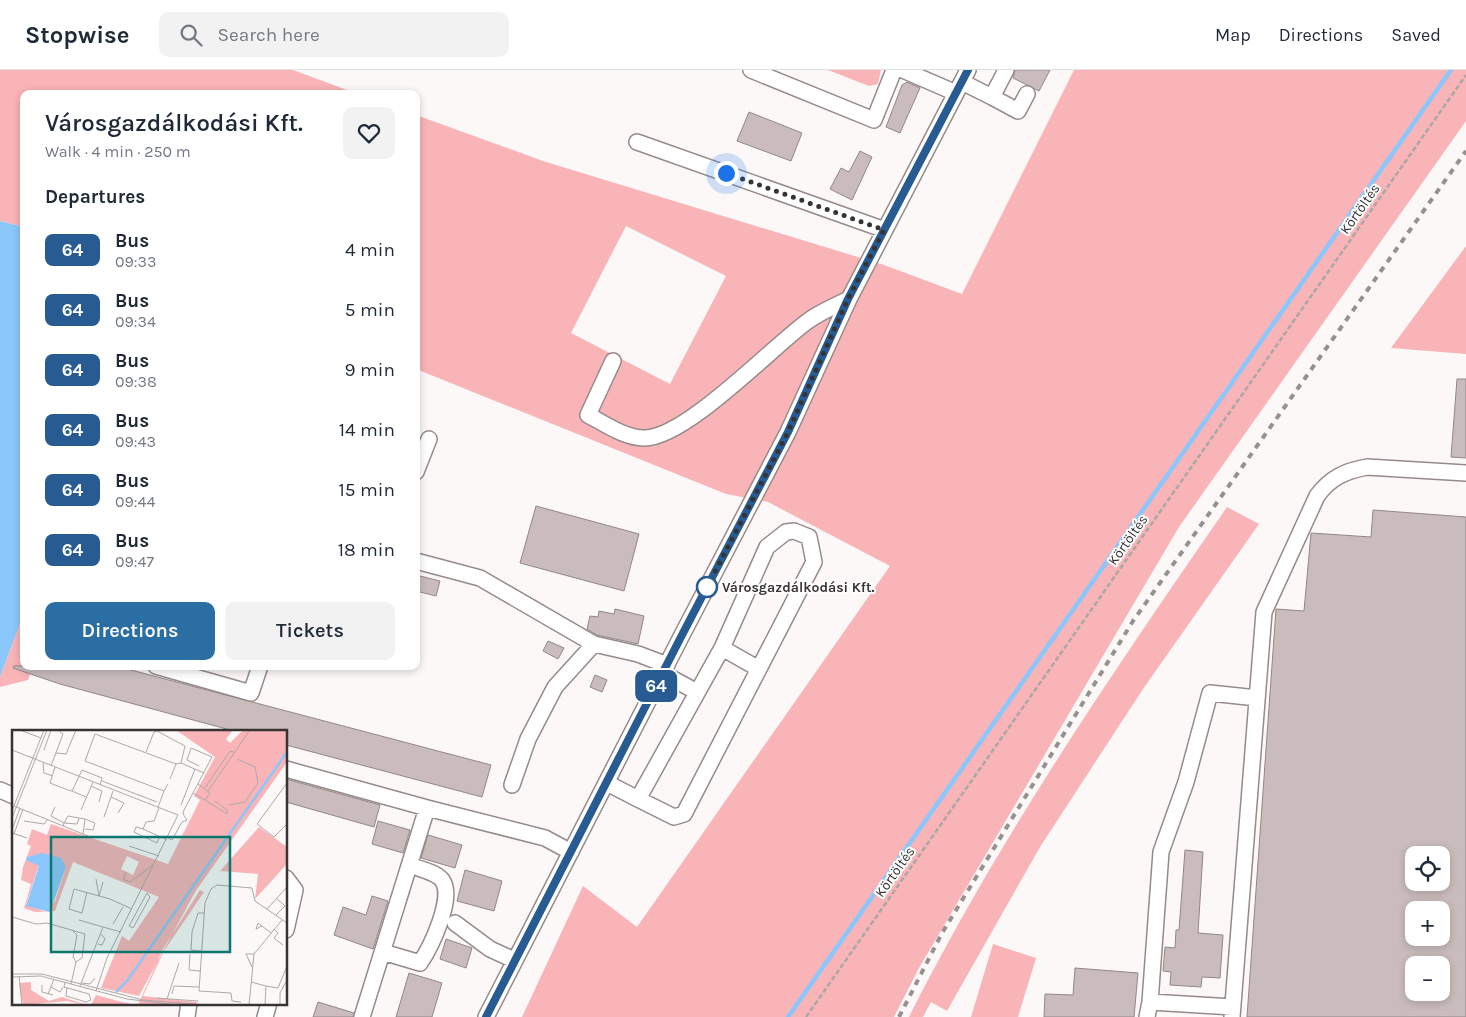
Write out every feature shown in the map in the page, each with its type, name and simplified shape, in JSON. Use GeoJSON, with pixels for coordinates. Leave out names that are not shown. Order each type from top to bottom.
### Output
{"type":"FeatureCollection","features":[{"type":"Feature","properties":{"kind":"street"},"geometry":{"type":"LineString","coordinates":[[755,71],[874,120],[894,70]]}},
{"type":"Feature","properties":{"kind":"street"},"geometry":{"type":"LineString","coordinates":[[903,70],[962,82],[1018,111],[1027,94]]}},
{"type":"Feature","properties":{"kind":"street"},"geometry":{"type":"LineString","coordinates":[[992,97],[1006,70]]}},
{"type":"Feature","properties":{"kind":"street"},"geometry":{"type":"LineString","coordinates":[[486,1017],[788,432],[848,299],[962,82]]}},
{"type":"Feature","properties":{"kind":"street"},"geometry":{"type":"LineString","coordinates":[[638,142],[884,230]]}},
{"type":"Feature","properties":{"kind":"street"},"geometry":{"type":"LineString","coordinates":[[613,360],[588,415],[630,436],[646,439],[660,435],[698,414],[808,321],[848,299]]}},
{"type":"Feature","properties":{"kind":"street"},"geometry":{"type":"LineString","coordinates":[[420,462],[429,439]]}},
{"type":"Feature","properties":{"kind":"street"},"geometry":{"type":"LineString","coordinates":[[1257,698],[1210,693],[1186,782],[1162,852],[1148,1010],[1232,1012],[1264,612],[1318,496],[1327,483],[1352,470],[1367,467],[1466,473]]}},
{"type":"Feature","properties":{"kind":"street"},"geometry":{"type":"LineString","coordinates":[[607,783],[638,799],[674,817],[684,814],[814,562],[809,537],[794,531],[786,532],[767,547],[722,648],[638,799]]}},
{"type":"Feature","properties":{"kind":"street"},"geometry":{"type":"LineString","coordinates":[[420,562],[480,578],[594,644],[638,654],[697,692]]}},
{"type":"Feature","properties":{"kind":"street"},"geometry":{"type":"LineString","coordinates":[[512,785],[528,739],[555,687],[594,644]]}},
{"type":"Feature","properties":{"kind":"street"},"geometry":{"type":"LineString","coordinates":[[722,648],[759,669]]}},
{"type":"Feature","properties":{"kind":"street"},"geometry":{"type":"LineString","coordinates":[[170,670],[251,693],[259,670]]}},
{"type":"Feature","properties":{"kind":"street"},"geometry":{"type":"LineString","coordinates":[[288,770],[545,838],[571,852]]}},
{"type":"Feature","properties":{"kind":"street"},"geometry":{"type":"LineString","coordinates":[[0,790],[12,795]]}},
{"type":"Feature","properties":{"kind":"street"},"geometry":{"type":"LineString","coordinates":[[362,1017],[427,808]]}},
{"type":"Feature","properties":{"kind":"street"},"geometry":{"type":"LineString","coordinates":[[383,952],[404,960],[420,963],[430,948],[443,910],[447,888],[441,878],[410,865]]}},
{"type":"Feature","properties":{"kind":"street"},"geometry":{"type":"LineString","coordinates":[[288,881],[294,890],[288,920]]}},
{"type":"Feature","properties":{"kind":"street"},"geometry":{"type":"LineString","coordinates":[[455,923],[490,949],[514,960]]}},
{"type":"Feature","properties":{"kind":"street"},"geometry":{"type":"LineString","coordinates":[[187,1017],[189,1004]]}},
{"type":"Feature","properties":{"kind":"street"},"geometry":{"type":"LineString","coordinates":[[265,1017],[269,1004]]}},
{"type":"Feature","properties":{"kind":"path","name":"Körtöltés"},"geometry":{"type":"LineString","coordinates":[[806,1017],[1466,75]]}},
{"type":"Feature","properties":{"kind":"shaded area"},"geometry":{"type":"Polygon","coordinates":[[[0,70],[293,70],[347,90],[20,90],[20,226],[0,221],[0,70]]]}},
{"type":"Feature","properties":{"kind":"shaded area"},"geometry":{"type":"Polygon","coordinates":[[[828,70],[881,70],[878,84],[869,86],[828,70]]]}},
{"type":"Feature","properties":{"kind":"shaded area"},"geometry":{"type":"Polygon","coordinates":[[[1074,70],[1466,70],[1466,121],[1179,527],[919,968],[894,1017],[522,1017],[583,886],[637,927],[890,566],[768,502],[726,494],[420,371],[420,116],[543,161],[884,265],[962,294],[1074,70]],[[626,226],[571,333],[670,384],[726,276],[626,226]]]}},
{"type":"Feature","properties":{"kind":"shaded area"},"geometry":{"type":"Polygon","coordinates":[[[1466,246],[1466,354],[1391,348],[1466,246]]]}},
{"type":"Feature","properties":{"kind":"shaded area"},"geometry":{"type":"Polygon","coordinates":[[[1227,507],[1259,524],[1143,689],[1040,847],[947,1011],[931,1002],[923,1017],[909,1017],[944,950],[1019,820],[1100,694],[1227,507]]]}},
{"type":"Feature","properties":{"kind":"shaded area"},"geometry":{"type":"Polygon","coordinates":[[[20,624],[20,670],[32,670],[28,680],[0,687],[0,677],[20,624]]]}},
{"type":"Feature","properties":{"kind":"shaded area"},"geometry":{"type":"Polygon","coordinates":[[[993,944],[1036,958],[1018,1017],[971,1017],[993,944]]]}},
{"type":"Feature","properties":{"kind":"water"},"geometry":{"type":"Polygon","coordinates":[[[0,221],[20,226],[20,624],[0,677],[0,221]]]}},
{"type":"Feature","properties":{"kind":"building"},"geometry":{"type":"Polygon","coordinates":[[[1015,70],[1050,70],[1039,91],[1013,78],[1015,70]]]}},
{"type":"Feature","properties":{"kind":"building"},"geometry":{"type":"Polygon","coordinates":[[[907,82],[920,88],[900,133],[886,127],[902,85],[907,82]]]}},
{"type":"Feature","properties":{"kind":"building"},"geometry":{"type":"Polygon","coordinates":[[[749,112],[802,133],[791,161],[737,141],[749,112]]]}},
{"type":"Feature","properties":{"kind":"building"},"geometry":{"type":"Polygon","coordinates":[[[860,151],[872,157],[852,200],[830,189],[841,168],[849,172],[860,151]]]}},
{"type":"Feature","properties":{"kind":"building"},"geometry":{"type":"Polygon","coordinates":[[[1457,379],[1466,379],[1466,458],[1451,457],[1457,379]]]}},
{"type":"Feature","properties":{"kind":"building"},"geometry":{"type":"Polygon","coordinates":[[[536,506],[639,534],[624,591],[520,563],[536,506]]]}},
{"type":"Feature","properties":{"kind":"building"},"geometry":{"type":"Polygon","coordinates":[[[1373,510],[1466,517],[1466,1017],[1247,1017],[1276,609],[1304,611],[1311,533],[1371,537],[1373,510]]]}},
{"type":"Feature","properties":{"kind":"building"},"geometry":{"type":"Polygon","coordinates":[[[420,576],[440,581],[436,596],[420,592],[420,576]]]}},
{"type":"Feature","properties":{"kind":"building"},"geometry":{"type":"Polygon","coordinates":[[[615,609],[644,616],[638,644],[597,635],[587,629],[590,616],[598,617],[599,611],[614,614],[615,609]]]}},
{"type":"Feature","properties":{"kind":"building"},"geometry":{"type":"Polygon","coordinates":[[[548,641],[564,648],[558,659],[543,651],[548,641]]]}},
{"type":"Feature","properties":{"kind":"building"},"geometry":{"type":"Polygon","coordinates":[[[14,666],[20,666],[20,670],[131,670],[491,765],[482,797],[288,746],[288,730],[230,730],[60,684],[13,668],[14,666]]]}},
{"type":"Feature","properties":{"kind":"building"},"geometry":{"type":"Polygon","coordinates":[[[595,675],[607,680],[602,692],[590,687],[595,675]]]}},
{"type":"Feature","properties":{"kind":"building"},"geometry":{"type":"Polygon","coordinates":[[[288,780],[380,805],[374,827],[288,803],[288,780]]]}},
{"type":"Feature","properties":{"kind":"building"},"geometry":{"type":"Polygon","coordinates":[[[378,821],[410,830],[403,853],[372,844],[378,821]]]}},
{"type":"Feature","properties":{"kind":"building"},"geometry":{"type":"Polygon","coordinates":[[[428,835],[462,845],[455,868],[421,858],[428,835]]]}},
{"type":"Feature","properties":{"kind":"building"},"geometry":{"type":"Polygon","coordinates":[[[1185,850],[1203,852],[1198,933],[1223,935],[1220,978],[1202,977],[1201,987],[1170,985],[1171,972],[1163,971],[1165,947],[1175,948],[1176,930],[1179,930],[1185,850]]]}},
{"type":"Feature","properties":{"kind":"building"},"geometry":{"type":"Polygon","coordinates":[[[465,870],[502,881],[494,911],[457,901],[465,870]]]}},
{"type":"Feature","properties":{"kind":"building"},"geometry":{"type":"Polygon","coordinates":[[[372,896],[388,901],[373,949],[334,935],[343,907],[366,915],[372,896]]]}},
{"type":"Feature","properties":{"kind":"building"},"geometry":{"type":"Polygon","coordinates":[[[446,939],[472,948],[466,968],[440,959],[446,939]]]}},
{"type":"Feature","properties":{"kind":"building"},"geometry":{"type":"Polygon","coordinates":[[[1075,968],[1138,973],[1134,1017],[1044,1017],[1045,994],[1073,995],[1075,968]]]}},
{"type":"Feature","properties":{"kind":"building"},"geometry":{"type":"Polygon","coordinates":[[[409,973],[442,983],[432,1017],[396,1017],[409,973]]]}},
{"type":"Feature","properties":{"kind":"building"},"geometry":{"type":"Polygon","coordinates":[[[318,1002],[354,1013],[353,1017],[313,1017],[318,1002]]]}},
{"type":"Feature","properties":{"kind":"waterway"},"geometry":{"type":"LineString","coordinates":[[788,1017],[1451,70]]}},
{"type":"Feature","properties":{"kind":"railway"},"geometry":{"type":"LineString","coordinates":[[899,1017],[942,933],[1133,621],[1466,151]]}},
{"type":"Feature","properties":{"kind":"bus line","name":"64"},"geometry":{"type":"LineString","coordinates":[[486,1017],[788,432],[848,299],[968,70]]}},
{"type":"Feature","properties":{"kind":"place","name":"Városgazdálkodási Kft."},"geometry":{"type":"Point","coordinates":[707,587]}},
{"type":"Feature","properties":{"kind":"route"},"geometry":{"type":"LineString","coordinates":[[707,587],[788,432],[848,299],[884,230],[726,173]]}}]}
